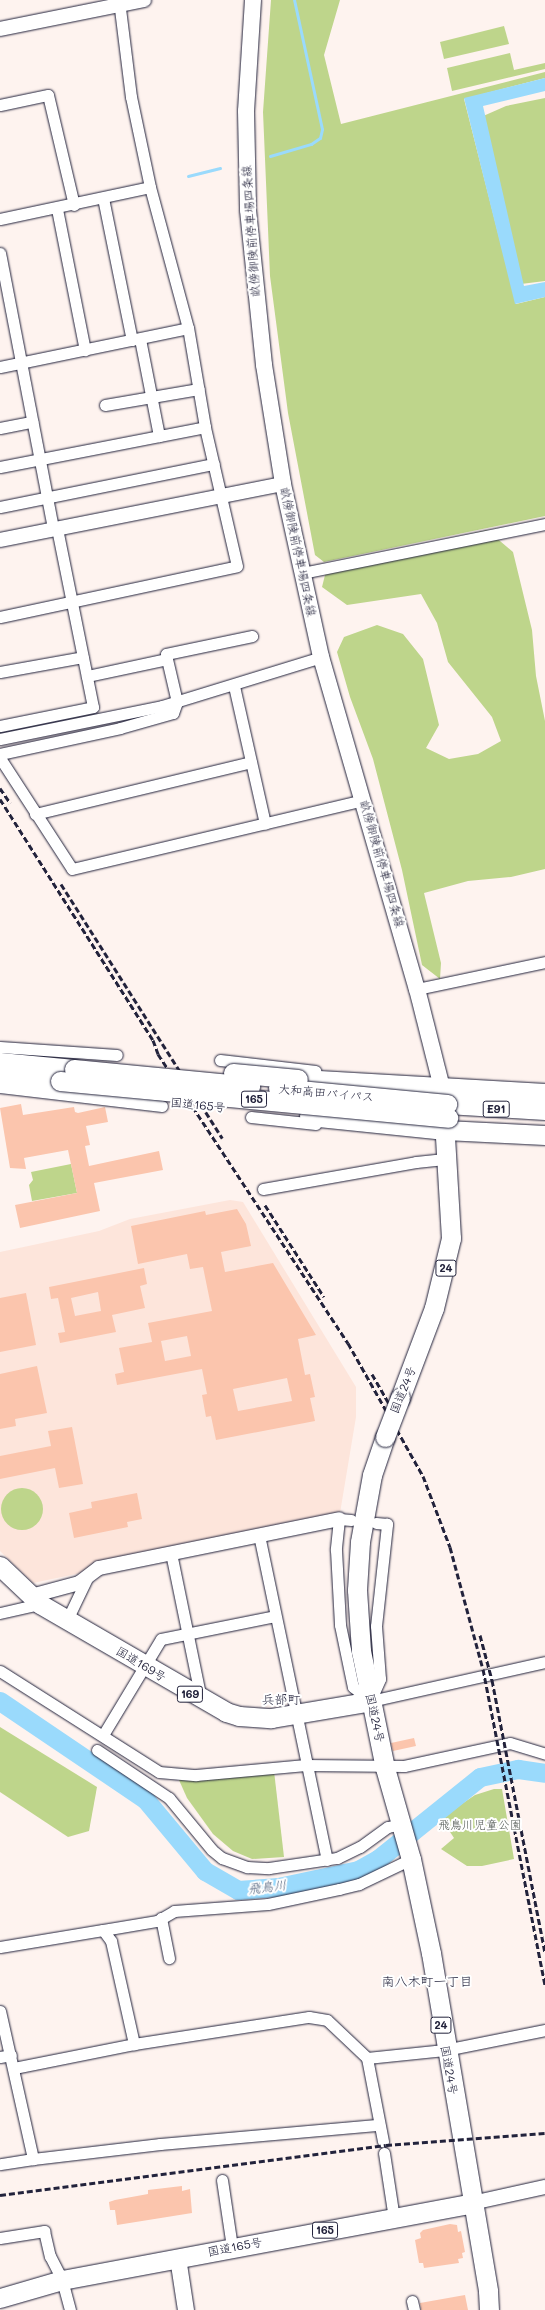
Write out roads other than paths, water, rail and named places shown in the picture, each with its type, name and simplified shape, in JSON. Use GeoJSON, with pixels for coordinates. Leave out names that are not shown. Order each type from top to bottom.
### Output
{"type":"FeatureCollection","features":[{"type":"Feature","properties":{"kind":"highway","name":"国道165号"},"geometry":{"type":"LineString","coordinates":[[6,1055],[64,1073],[112,1096],[406,1126],[446,1110]]}},
{"type":"Feature","properties":{"kind":"highway","name":"国道165号"},"geometry":{"type":"LineString","coordinates":[[0,1076],[157,1066],[301,1079],[446,1110]]}},
{"type":"Feature","properties":{"kind":"highway","name":"大和高田バイパス"},"geometry":{"type":"LineString","coordinates":[[64,1073],[446,1110],[545,1123]]}},
{"type":"Feature","properties":{"kind":"highway"},"geometry":{"type":"LineString","coordinates":[[446,1110],[545,1092]]}},
{"type":"Feature","properties":{"kind":"highway","name":"大和高田バイパス"},"geometry":{"type":"LineString","coordinates":[[446,1110],[545,1110]]}},
{"type":"Feature","properties":{"kind":"highway"},"geometry":{"type":"LineString","coordinates":[[446,1110],[545,1135]]}},
{"type":"Feature","properties":{"kind":"highway","name":"国道24号"},"geometry":{"type":"LineString","coordinates":[[446,1110],[451,1238],[448,1261],[423,1340],[385,1437],[363,1516],[357,1590],[361,1651],[371,1701],[385,1768],[409,1853],[431,1953],[445,2050],[489,2310]]}},
{"type":"Feature","properties":{"kind":"highway","name":"国道169号"},"geometry":{"type":"LineString","coordinates":[[0,1566],[35,1600],[201,1700],[239,1716],[296,1716],[371,1701]]}},
{"type":"Feature","properties":{"kind":"highway","name":"国道165号"},"geometry":{"type":"LineString","coordinates":[[0,2298],[62,2280],[472,2203]]}},
{"type":"Feature","properties":{"kind":"main road","name":"畝傍御陵前停車場四条線"},"geometry":{"type":"LineString","coordinates":[[253,0],[246,111],[248,210],[264,366],[283,484],[321,658],[417,989],[446,1110]]}},
{"type":"Feature","properties":{"kind":"main road"},"geometry":{"type":"LineString","coordinates":[[178,2258],[186,2310]]}},
{"type":"Feature","properties":{"kind":"street"},"geometry":{"type":"LineString","coordinates":[[0,29],[120,2],[144,0]]}},
{"type":"Feature","properties":{"kind":"street"},"geometry":{"type":"LineString","coordinates":[[0,617],[236,566],[222,496],[205,426],[188,328],[150,187],[131,97],[120,2]]}},
{"type":"Feature","properties":{"kind":"street"},"geometry":{"type":"LineString","coordinates":[[0,105],[48,95],[61,160],[74,205]]}},
{"type":"Feature","properties":{"kind":"street"},"geometry":{"type":"LineString","coordinates":[[0,219],[57,209],[150,187]]}},
{"type":"Feature","properties":{"kind":"street"},"geometry":{"type":"LineString","coordinates":[[103,198],[159,436]]}},
{"type":"Feature","properties":{"kind":"street"},"geometry":{"type":"LineString","coordinates":[[57,209],[85,350]]}},
{"type":"Feature","properties":{"kind":"street"},"geometry":{"type":"LineString","coordinates":[[0,253],[4,290],[22,362],[39,460],[72,602],[93,707],[0,726]]}},
{"type":"Feature","properties":{"kind":"street"},"geometry":{"type":"LineString","coordinates":[[0,367],[188,328]]}},
{"type":"Feature","properties":{"kind":"street"},"geometry":{"type":"LineString","coordinates":[[105,405],[199,389]]}},
{"type":"Feature","properties":{"kind":"street"},"geometry":{"type":"LineString","coordinates":[[0,428],[32,422]]}},
{"type":"Feature","properties":{"kind":"street"},"geometry":{"type":"LineString","coordinates":[[0,468],[205,426]]}},
{"type":"Feature","properties":{"kind":"street"},"geometry":{"type":"LineString","coordinates":[[0,507],[214,464]]}},
{"type":"Feature","properties":{"kind":"street"},"geometry":{"type":"LineString","coordinates":[[0,540],[283,484]]}},
{"type":"Feature","properties":{"kind":"street"},"geometry":{"type":"LineString","coordinates":[[302,573],[545,524]]}},
{"type":"Feature","properties":{"kind":"street"},"geometry":{"type":"LineString","coordinates":[[0,754],[120,728],[173,714],[177,702],[166,654],[252,636]]}},
{"type":"Feature","properties":{"kind":"street"},"geometry":{"type":"LineString","coordinates":[[0,672],[83,657]]}},
{"type":"Feature","properties":{"kind":"street"},"geometry":{"type":"LineString","coordinates":[[0,739],[177,702],[234,686],[321,658]]}},
{"type":"Feature","properties":{"kind":"street"},"geometry":{"type":"LineString","coordinates":[[87,676],[167,659]]}},
{"type":"Feature","properties":{"kind":"street"},"geometry":{"type":"LineString","coordinates":[[234,686],[265,824]]}},
{"type":"Feature","properties":{"kind":"street"},"geometry":{"type":"LineString","coordinates":[[0,758],[72,869],[363,800]]}},
{"type":"Feature","properties":{"kind":"street"},"geometry":{"type":"LineString","coordinates":[[35,814],[251,762]]}},
{"type":"Feature","properties":{"kind":"street"},"geometry":{"type":"LineString","coordinates":[[417,989],[545,962]]}},
{"type":"Feature","properties":{"kind":"street"},"geometry":{"type":"LineString","coordinates":[[0,1048],[6,1055],[117,1055]]}},
{"type":"Feature","properties":{"kind":"street"},"geometry":{"type":"LineString","coordinates":[[220,1060],[255,1065],[412,1080],[446,1110]]}},
{"type":"Feature","properties":{"kind":"street"},"geometry":{"type":"LineString","coordinates":[[0,1087],[162,1106]]}},
{"type":"Feature","properties":{"kind":"street"},"geometry":{"type":"LineString","coordinates":[[251,1117],[376,1130],[406,1126]]}},
{"type":"Feature","properties":{"kind":"street"},"geometry":{"type":"LineString","coordinates":[[264,1189],[416,1162],[447,1159]]}},
{"type":"Feature","properties":{"kind":"street"},"geometry":{"type":"LineString","coordinates":[[0,1614],[78,1583],[99,1568],[259,1535],[345,1520],[336,1550],[340,1625],[353,1687],[371,1701]]}},
{"type":"Feature","properties":{"kind":"street"},"geometry":{"type":"LineString","coordinates":[[371,1701],[380,1679],[376,1626],[379,1575],[387,1524],[376,1523]]}},
{"type":"Feature","properties":{"kind":"street"},"geometry":{"type":"LineString","coordinates":[[259,1535],[327,1860]]}},
{"type":"Feature","properties":{"kind":"street"},"geometry":{"type":"LineString","coordinates":[[171,1553],[201,1700]]}},
{"type":"Feature","properties":{"kind":"street"},"geometry":{"type":"LineString","coordinates":[[67,1620],[88,1576]]}},
{"type":"Feature","properties":{"kind":"street"},"geometry":{"type":"LineString","coordinates":[[103,1735],[161,1639],[275,1616]]}},
{"type":"Feature","properties":{"kind":"street"},"geometry":{"type":"LineString","coordinates":[[371,1701],[545,1662]]}},
{"type":"Feature","properties":{"kind":"street"},"geometry":{"type":"LineString","coordinates":[[0,1671],[103,1735],[159,1772],[196,1775],[306,1765],[385,1768],[510,1743],[545,1754]]}},
{"type":"Feature","properties":{"kind":"street"},"geometry":{"type":"LineString","coordinates":[[117,1745],[115,1753],[149,1776],[150,1784]]}},
{"type":"Feature","properties":{"kind":"street"},"geometry":{"type":"LineString","coordinates":[[97,1750],[169,1798],[201,1840],[222,1858],[258,1868],[327,1860],[348,1853],[388,1827],[402,1825]]}},
{"type":"Feature","properties":{"kind":"street"},"geometry":{"type":"LineString","coordinates":[[0,1947],[103,1930],[161,1918],[174,1911],[268,1904],[339,1889],[359,1884],[409,1853]]}},
{"type":"Feature","properties":{"kind":"street"},"geometry":{"type":"LineString","coordinates":[[161,1918],[169,1958]]}},
{"type":"Feature","properties":{"kind":"street"},"geometry":{"type":"LineString","coordinates":[[103,1930],[111,1941],[134,2044]]}},
{"type":"Feature","properties":{"kind":"street"},"geometry":{"type":"LineString","coordinates":[[0,2010],[6,2056],[14,2068],[33,2159]]}},
{"type":"Feature","properties":{"kind":"street"},"geometry":{"type":"LineString","coordinates":[[14,2068],[134,2044],[309,2017],[327,2020],[367,2058],[382,2141]]}},
{"type":"Feature","properties":{"kind":"street"},"geometry":{"type":"LineString","coordinates":[[367,2058],[445,2050],[545,2030]]}},
{"type":"Feature","properties":{"kind":"street"},"geometry":{"type":"LineString","coordinates":[[0,2164],[160,2144],[379,2125]]}},
{"type":"Feature","properties":{"kind":"street"},"geometry":{"type":"LineString","coordinates":[[384,2153],[394,2218]]}},
{"type":"Feature","properties":{"kind":"street"},"geometry":{"type":"LineString","coordinates":[[222,2180],[232,2247]]}},
{"type":"Feature","properties":{"kind":"street"},"geometry":{"type":"LineString","coordinates":[[472,2203],[545,2187]]}},
{"type":"Feature","properties":{"kind":"street"},"geometry":{"type":"LineString","coordinates":[[0,2238],[44,2231],[50,2256],[62,2280],[70,2310]]}},
{"type":"Feature","properties":{"kind":"water"},"geometry":{"type":"Polygon","coordinates":[[[545,78],[545,91],[483,106],[524,286],[545,282],[545,297],[515,304],[464,98],[545,78]]]}},
{"type":"Feature","properties":{"kind":"waterway"},"geometry":{"type":"LineString","coordinates":[[270,156],[311,144],[320,138],[322,129],[294,0]]}},
{"type":"Feature","properties":{"kind":"waterway"},"geometry":{"type":"LineString","coordinates":[[188,176],[220,168]]}},
{"type":"Feature","properties":{"kind":"waterway","name":"飛鳥川"},"geometry":{"type":"LineString","coordinates":[[0,1701],[145,1799],[205,1871],[238,1890],[278,1887],[358,1870],[378,1859],[480,1777],[518,1769],[545,1773]]}},
{"type":"Feature","properties":{"kind":"railway"},"geometry":{"type":"LineString","coordinates":[[0,788],[10,803]]}},
{"type":"Feature","properties":{"kind":"railway"},"geometry":{"type":"LineString","coordinates":[[0,799],[153,1040],[158,1054],[348,1343],[423,1476],[450,1547],[483,1669],[545,1985]]}},
{"type":"Feature","properties":{"kind":"railway"},"geometry":{"type":"LineString","coordinates":[[61,884],[222,1138]]}},
{"type":"Feature","properties":{"kind":"railway"},"geometry":{"type":"LineString","coordinates":[[265,1205],[324,1297]]}},
{"type":"Feature","properties":{"kind":"railway"},"geometry":{"type":"LineString","coordinates":[[372,1374],[390,1405]]}},
{"type":"Feature","properties":{"kind":"railway"},"geometry":{"type":"LineString","coordinates":[[480,1635],[492,1680],[545,1952]]}},
{"type":"Feature","properties":{"kind":"railway"},"geometry":{"type":"LineString","coordinates":[[0,2195],[386,2145],[545,2133]]}},
{"type":"Feature","properties":{"kind":"district","name":"兵部町"},"geometry":{"type":"Point","coordinates":[281,1699]}},
{"type":"Feature","properties":{"kind":"district","name":"南八木町一丁目"},"geometry":{"type":"Point","coordinates":[427,1981]}},
{"type":"Feature","properties":{"kind":"park label","name":"飛鳥川児童公園"},"geometry":{"type":"Point","coordinates":[480,1825]}}]}
